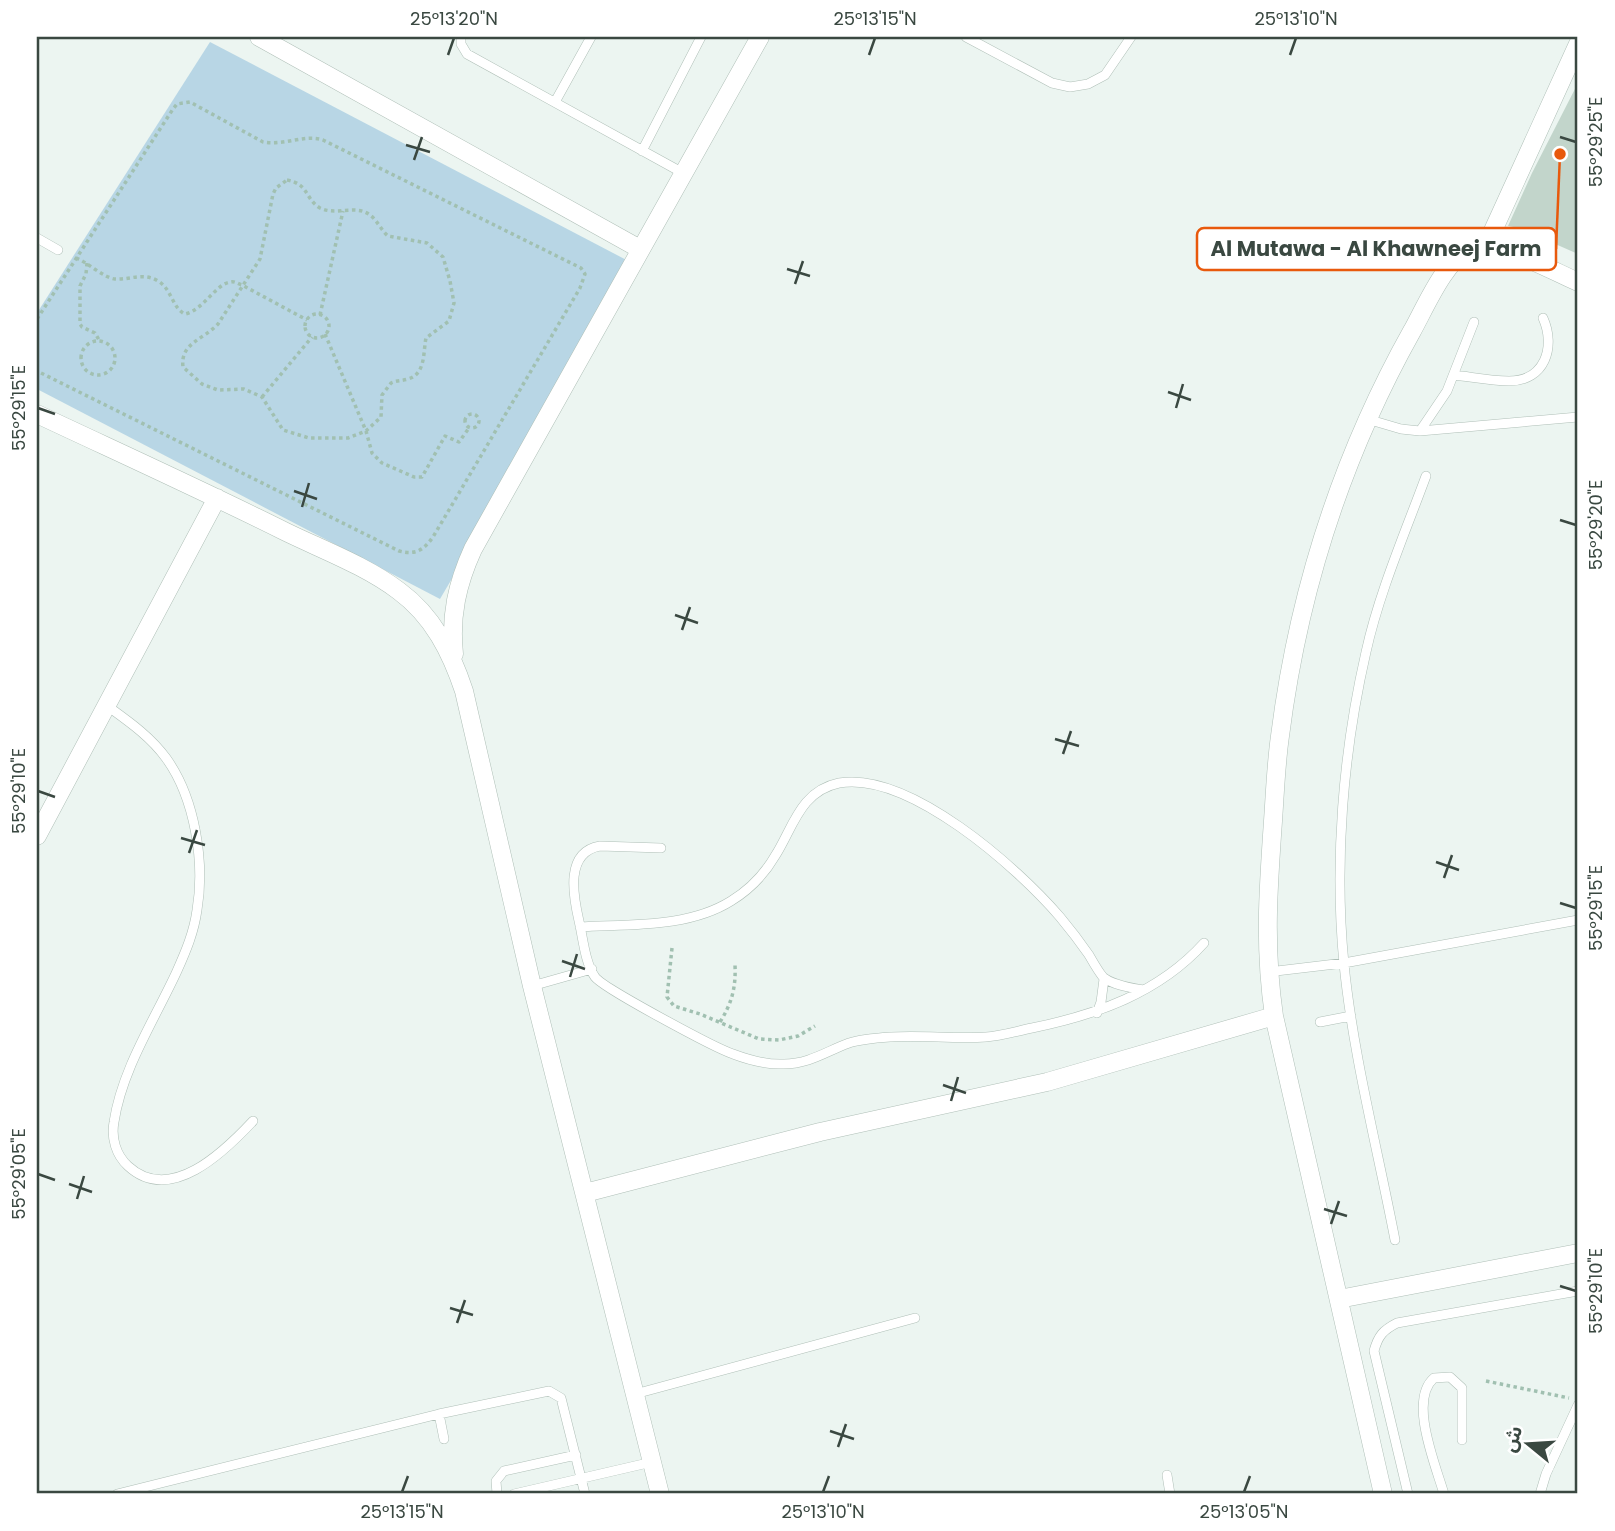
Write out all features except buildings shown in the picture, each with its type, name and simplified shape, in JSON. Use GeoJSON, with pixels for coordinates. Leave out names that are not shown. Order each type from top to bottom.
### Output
{"type":"FeatureCollection","features":[{"type":"Feature","properties":{"kind":"street"},"geometry":{"type":"LineString","coordinates":[[259,37],[640,249]]}},
{"type":"Feature","properties":{"kind":"street"},"geometry":{"type":"LineString","coordinates":[[454,662],[454,604],[461,575],[473,549],[760,37]]}},
{"type":"Feature","properties":{"kind":"street"},"geometry":{"type":"LineString","coordinates":[[1486,246],[1578,44]]}},
{"type":"Feature","properties":{"kind":"street"},"geometry":{"type":"LineString","coordinates":[[1383,1494],[1274,1016],[1268,972],[1267,900],[1280,738],[1295,643],[1317,558],[1341,482],[1367,419],[1400,352],[1457,257],[1470,249],[1486,246],[1517,255],[1578,282]]}},
{"type":"Feature","properties":{"kind":"street"},"geometry":{"type":"LineString","coordinates":[[37,414],[367,571],[399,591],[428,619],[440,635],[454,662],[464,691],[532,986],[660,1494]]}},
{"type":"Feature","properties":{"kind":"street"},"geometry":{"type":"LineString","coordinates":[[37,835],[216,498]]}},
{"type":"Feature","properties":{"kind":"street"},"geometry":{"type":"LineString","coordinates":[[585,1193],[808,1135],[1047,1082],[1274,1016]]}},
{"type":"Feature","properties":{"kind":"street"},"geometry":{"type":"LineString","coordinates":[[1339,1299],[1578,1253]]}},
{"type":"Feature","properties":{"kind":"lane"},"geometry":{"type":"LineString","coordinates":[[461,37],[461,44],[467,54],[683,173]]}},
{"type":"Feature","properties":{"kind":"lane"},"geometry":{"type":"LineString","coordinates":[[555,102],[591,37]]}},
{"type":"Feature","properties":{"kind":"lane"},"geometry":{"type":"LineString","coordinates":[[642,151],[701,37]]}},
{"type":"Feature","properties":{"kind":"lane"},"geometry":{"type":"LineString","coordinates":[[966,37],[1052,83],[1070,87],[1088,84],[1104,75],[1131,37]]}},
{"type":"Feature","properties":{"kind":"lane"},"geometry":{"type":"LineString","coordinates":[[37,239],[58,250]]}},
{"type":"Feature","properties":{"kind":"lane"},"geometry":{"type":"LineString","coordinates":[[1454,375],[1510,381],[1524,378],[1536,371],[1545,360],[1549,346],[1549,332],[1543,318]]}},
{"type":"Feature","properties":{"kind":"lane"},"geometry":{"type":"LineString","coordinates":[[1420,431],[1447,391],[1474,322]]}},
{"type":"Feature","properties":{"kind":"lane"},"geometry":{"type":"LineString","coordinates":[[1367,419],[1401,429],[1420,431],[1578,417]]}},
{"type":"Feature","properties":{"kind":"lane"},"geometry":{"type":"LineString","coordinates":[[1395,1241],[1351,1016],[1344,963],[1341,916],[1342,822],[1348,743],[1366,650],[1396,556],[1426,477]]}},
{"type":"Feature","properties":{"kind":"lane"},"geometry":{"type":"LineString","coordinates":[[106,705],[146,734],[166,758],[182,785],[192,814],[200,877],[190,942],[130,1070],[117,1110],[113,1138],[117,1152],[125,1164],[137,1173],[150,1178],[171,1178],[191,1172],[214,1158],[253,1121]]}},
{"type":"Feature","properties":{"kind":"lane"},"geometry":{"type":"LineString","coordinates":[[580,927],[683,920],[710,912],[730,902],[763,874],[806,801],[821,789],[839,783],[858,783],[902,795],[944,815],[981,841],[1037,891],[1076,938],[1104,979],[1104,990],[1097,1013]]}},
{"type":"Feature","properties":{"kind":"lane"},"geometry":{"type":"LineString","coordinates":[[661,848],[600,846],[590,848],[577,862],[574,883],[580,927],[594,977],[613,991],[729,1053],[761,1062],[782,1065],[802,1063],[852,1042],[868,1039],[916,1036],[988,1037],[1097,1013],[1143,990],[1190,958],[1204,943]]}},
{"type":"Feature","properties":{"kind":"lane"},"geometry":{"type":"LineString","coordinates":[[1268,972],[1344,963],[1578,920]]}},
{"type":"Feature","properties":{"kind":"lane"},"geometry":{"type":"LineString","coordinates":[[532,986],[592,969]]}},
{"type":"Feature","properties":{"kind":"lane"},"geometry":{"type":"LineString","coordinates":[[1104,979],[1143,990]]}},
{"type":"Feature","properties":{"kind":"lane"},"geometry":{"type":"LineString","coordinates":[[1320,1022],[1351,1016]]}},
{"type":"Feature","properties":{"kind":"lane"},"geometry":{"type":"LineString","coordinates":[[1408,1494],[1374,1351],[1377,1338],[1385,1328],[1397,1323],[1578,1291]]}},
{"type":"Feature","properties":{"kind":"lane"},"geometry":{"type":"LineString","coordinates":[[635,1394],[915,1318]]}},
{"type":"Feature","properties":{"kind":"lane"},"geometry":{"type":"LineString","coordinates":[[1444,1494],[1430,1452],[1424,1417],[1424,1391],[1434,1378],[1450,1377],[1462,1388],[1462,1440]]}},
{"type":"Feature","properties":{"kind":"lane"},"geometry":{"type":"LineString","coordinates":[[117,1494],[439,1414],[549,1391],[561,1398],[586,1494]]}},
{"type":"Feature","properties":{"kind":"lane"},"geometry":{"type":"LineString","coordinates":[[1540,1494],[1545,1474],[1578,1405]]}},
{"type":"Feature","properties":{"kind":"lane"},"geometry":{"type":"LineString","coordinates":[[439,1414],[444,1439]]}},
{"type":"Feature","properties":{"kind":"lane"},"geometry":{"type":"LineString","coordinates":[[497,1494],[496,1481],[503,1471],[576,1455]]}},
{"type":"Feature","properties":{"kind":"lane"},"geometry":{"type":"LineString","coordinates":[[514,1494],[652,1462]]}},
{"type":"Feature","properties":{"kind":"lane"},"geometry":{"type":"LineString","coordinates":[[1167,1475],[1170,1494]]}},
{"type":"Feature","properties":{"kind":"path"},"geometry":{"type":"LineString","coordinates":[[37,318],[173,109],[182,102],[190,102],[263,142],[271,144],[316,137],[581,268],[585,274],[580,288],[433,537],[425,548],[410,554],[398,551],[37,371]]}},
{"type":"Feature","properties":{"kind":"path"},"geometry":{"type":"LineString","coordinates":[[287,180],[296,181],[317,206],[343,211],[366,212],[373,216],[388,236],[427,243],[443,257],[454,303],[449,321],[426,338],[423,364],[410,379],[391,383],[382,395],[381,417],[366,431],[348,438],[301,437],[283,430],[262,397],[244,390],[218,390],[202,384],[183,368],[182,357],[186,349],[218,324],[260,259],[273,194],[282,183],[287,180]]}},
{"type":"Feature","properties":{"kind":"path"},"geometry":{"type":"LineString","coordinates":[[320,315],[343,211]]}},
{"type":"Feature","properties":{"kind":"path"},"geometry":{"type":"LineString","coordinates":[[58,250],[87,262],[114,279],[137,276],[155,279],[165,285],[177,309],[186,314],[202,307],[222,286],[231,282],[242,285],[307,320]]}},
{"type":"Feature","properties":{"kind":"path"},"geometry":{"type":"LineString","coordinates":[[87,262],[86,274],[80,286],[80,324],[95,333],[99,340],[109,344],[116,360],[110,370],[94,375],[85,369],[81,359],[84,348],[99,340]]}},
{"type":"Feature","properties":{"kind":"path"},"geometry":{"type":"LineString","coordinates":[[315,314],[320,315],[329,325],[321,337],[312,337],[306,329],[307,320],[315,314]]}},
{"type":"Feature","properties":{"kind":"path"},"geometry":{"type":"LineString","coordinates":[[325,334],[376,458],[418,478],[425,475],[445,436],[459,442],[469,428],[476,427],[480,421],[474,414],[465,419],[469,428]]}},
{"type":"Feature","properties":{"kind":"path"},"geometry":{"type":"LineString","coordinates":[[262,397],[312,337]]}},
{"type":"Feature","properties":{"kind":"path"},"geometry":{"type":"LineString","coordinates":[[672,948],[667,991],[674,1006],[759,1039],[779,1040],[798,1036],[816,1026]]}},
{"type":"Feature","properties":{"kind":"path"},"geometry":{"type":"LineString","coordinates":[[720,1022],[736,985],[736,965]]}},
{"type":"Feature","properties":{"kind":"path"},"geometry":{"type":"LineString","coordinates":[[1486,1381],[1578,1400]]}},
{"type":"Feature","properties":{"kind":"shaded area"},"geometry":{"type":"Polygon","coordinates":[[[210,42],[636,265],[440,599],[37,389],[37,313],[210,42]]]}},
{"type":"Feature","properties":{"kind":"place","name":"Al Mutawa - Al Khawneej Farm"},"geometry":{"type":"Point","coordinates":[1560,154]}}]}
